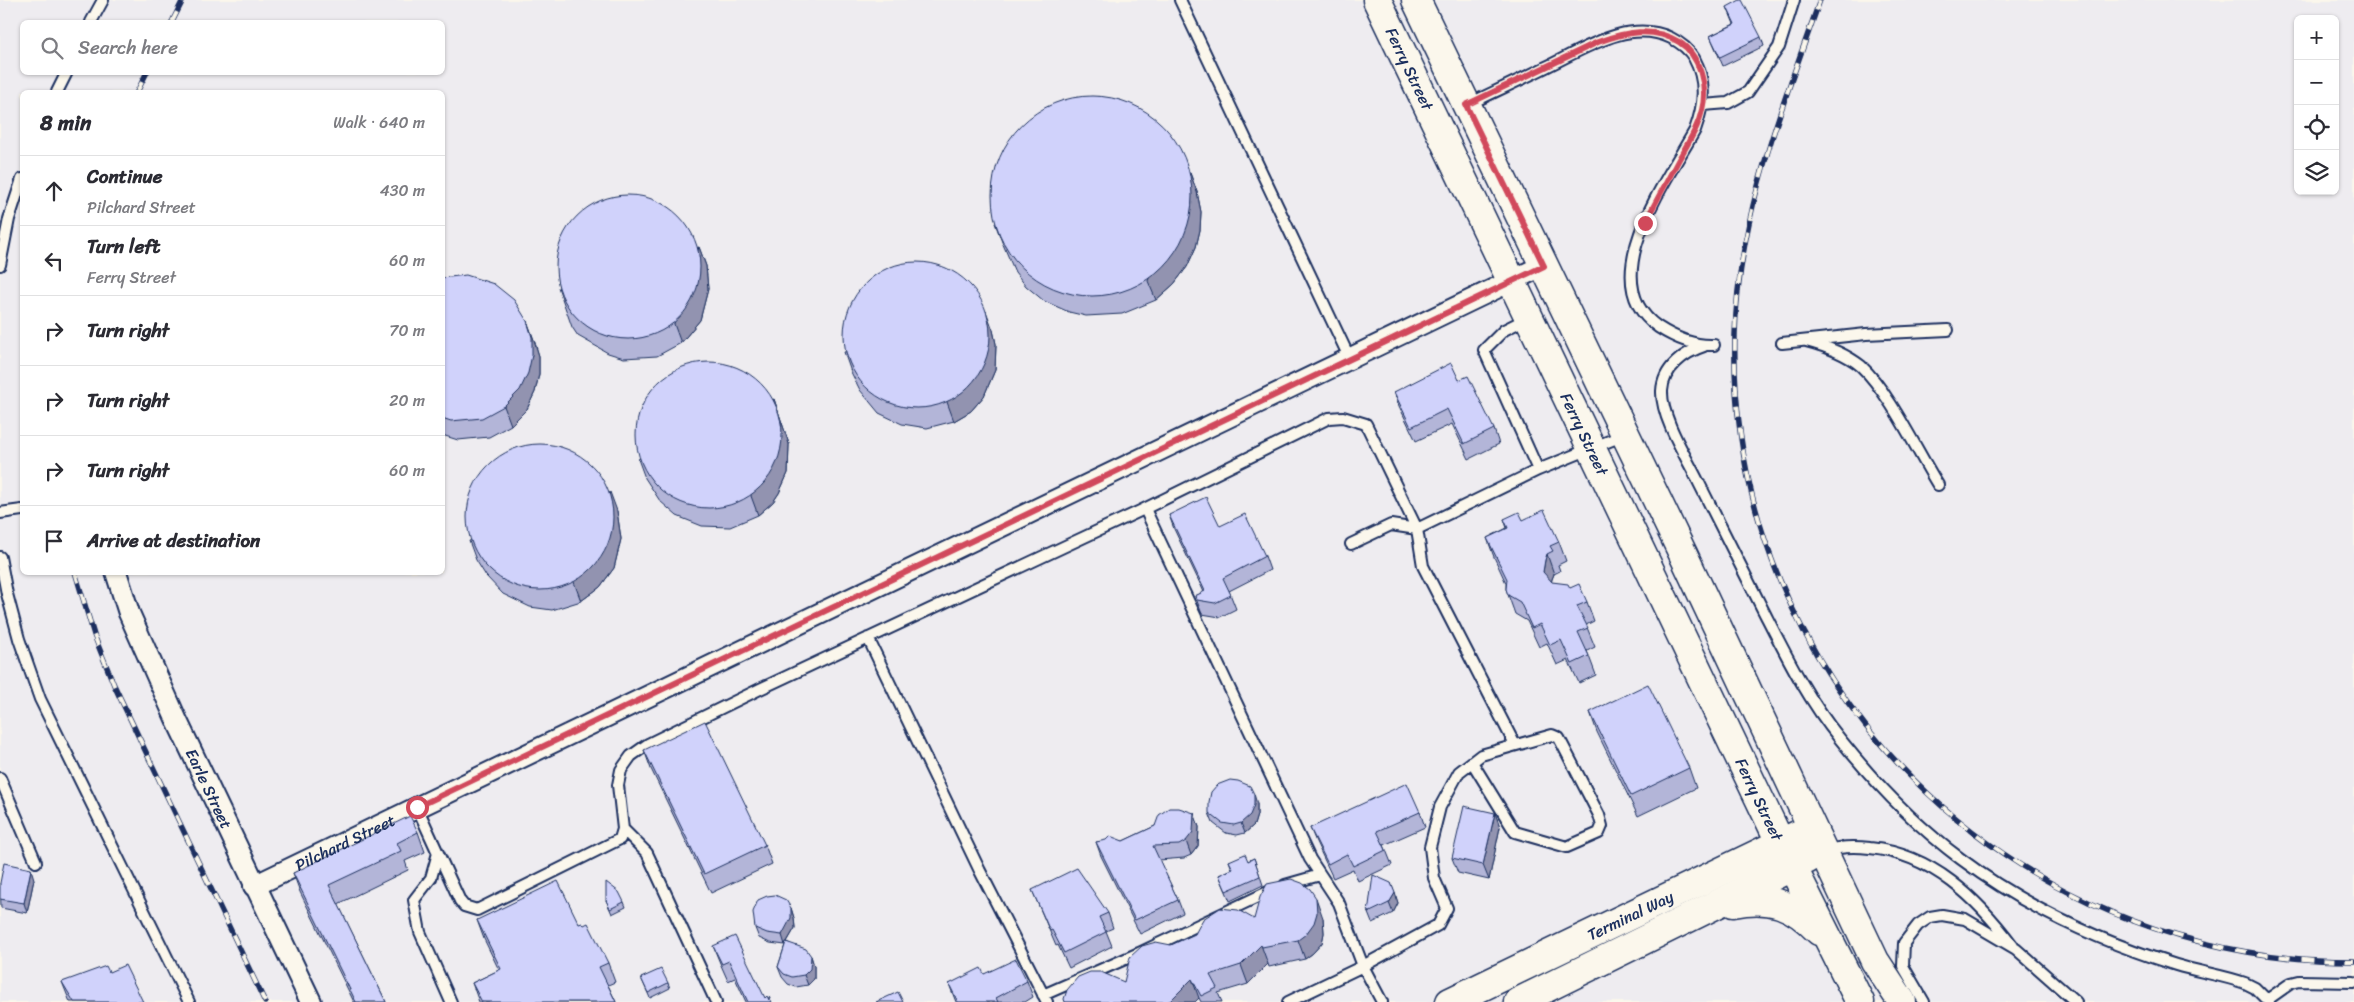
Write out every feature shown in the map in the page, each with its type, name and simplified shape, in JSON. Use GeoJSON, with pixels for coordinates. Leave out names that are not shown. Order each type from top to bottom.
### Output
{"type":"FeatureCollection","features":[{"type":"Feature","properties":{"kind":"main road","name":"Ferry Street"},"geometry":{"type":"LineString","coordinates":[[1377,0],[1792,867]]}},
{"type":"Feature","properties":{"kind":"main road"},"geometry":{"type":"LineString","coordinates":[[1416,0],[1875,961],[1902,1002]]}},
{"type":"Feature","properties":{"kind":"main road","name":"Terminal Way"},"geometry":{"type":"LineString","coordinates":[[1450,1002],[1812,828]]}},
{"type":"Feature","properties":{"kind":"main road","name":"Terminal Way"},"geometry":{"type":"LineString","coordinates":[[1518,1002],[1823,852]]}},
{"type":"Feature","properties":{"kind":"main road"},"geometry":{"type":"LineString","coordinates":[[1792,867],[1860,1002]]}},
{"type":"Feature","properties":{"kind":"main road"},"geometry":{"type":"LineString","coordinates":[[1709,908],[1755,899],[1783,904],[1806,916],[1827,939]]}},
{"type":"Feature","properties":{"kind":"street","name":"Pilchard Street"},"geometry":{"type":"LineString","coordinates":[[254,886],[1544,266]]}},
{"type":"Feature","properties":{"kind":"street","name":"Earle Street"},"geometry":{"type":"LineString","coordinates":[[117,575],[129,613],[254,886],[311,1002]]}},
{"type":"Feature","properties":{"kind":"lane"},"geometry":{"type":"LineString","coordinates":[[93,20],[102,0]]}},
{"type":"Feature","properties":{"kind":"lane"},"geometry":{"type":"LineString","coordinates":[[1180,0],[1350,359]]}},
{"type":"Feature","properties":{"kind":"lane"},"geometry":{"type":"LineString","coordinates":[[1703,105],[1728,103],[1748,92],[1779,47],[1794,0]]}},
{"type":"Feature","properties":{"kind":"lane"},"geometry":{"type":"LineString","coordinates":[[1466,105],[1616,35],[1649,31],[1678,41],[1692,54],[1700,72],[1703,105],[1695,130],[1636,242],[1630,270],[1636,302],[1642,313],[1664,331],[1682,340],[1709,346],[1684,354],[1666,376],[1662,390],[1667,416],[1721,528],[1808,695],[1839,738],[1874,780],[1924,829],[1959,858],[1993,882],[2035,907],[2091,934],[2139,953],[2245,983],[2254,988],[2268,1001],[2291,983],[2354,982]]}},
{"type":"Feature","properties":{"kind":"lane"},"geometry":{"type":"LineString","coordinates":[[58,90],[66,75]]}},
{"type":"Feature","properties":{"kind":"lane"},"geometry":{"type":"LineString","coordinates":[[0,265],[9,219],[20,185]]}},
{"type":"Feature","properties":{"kind":"lane"},"geometry":{"type":"LineString","coordinates":[[1529,317],[1504,330],[1484,350],[1538,470]]}},
{"type":"Feature","properties":{"kind":"lane"},"geometry":{"type":"LineString","coordinates":[[1782,343],[1866,334],[1948,330]]}},
{"type":"Feature","properties":{"kind":"lane"},"geometry":{"type":"LineString","coordinates":[[1806,341],[1824,346],[1848,357],[1869,375],[1894,411],[1938,485]]}},
{"type":"Feature","properties":{"kind":"lane"},"geometry":{"type":"LineString","coordinates":[[417,807],[460,901],[464,906],[478,910],[620,839],[623,829],[618,785],[621,770],[631,756],[648,744],[751,693],[1145,509],[1302,430],[1329,418],[1343,417],[1366,424],[1417,529],[1423,566],[1515,745]]}},
{"type":"Feature","properties":{"kind":"lane"},"geometry":{"type":"LineString","coordinates":[[1351,544],[1391,525],[1417,529],[1538,470],[1625,435]]}},
{"type":"Feature","properties":{"kind":"lane"},"geometry":{"type":"LineString","coordinates":[[1145,509],[1310,859],[1339,903],[1364,966],[1382,1002]]}},
{"type":"Feature","properties":{"kind":"lane"},"geometry":{"type":"LineString","coordinates":[[0,513],[20,510]]}},
{"type":"Feature","properties":{"kind":"lane"},"geometry":{"type":"LineString","coordinates":[[0,557],[7,594],[19,638],[40,699],[189,1002]]}},
{"type":"Feature","properties":{"kind":"lane"},"geometry":{"type":"LineString","coordinates":[[868,638],[984,880],[1045,999],[1274,889],[1320,875]]}},
{"type":"Feature","properties":{"kind":"lane"},"geometry":{"type":"LineString","coordinates":[[1288,1002],[1364,966],[1438,925],[1447,908],[1434,878],[1430,847],[1440,808],[1459,772],[1481,755],[1552,736],[1559,738],[1600,815],[1602,826],[1599,833],[1567,847],[1515,832],[1472,762]]}},
{"type":"Feature","properties":{"kind":"lane"},"geometry":{"type":"LineString","coordinates":[[0,778],[36,862]]}},
{"type":"Feature","properties":{"kind":"lane"},"geometry":{"type":"LineString","coordinates":[[623,829],[647,853],[716,1002]]}},
{"type":"Feature","properties":{"kind":"lane"},"geometry":{"type":"LineString","coordinates":[[1823,852],[1848,846],[1890,850],[1927,864],[1944,875],[1996,923],[2016,949],[2076,1002]]}},
{"type":"Feature","properties":{"kind":"lane"},"geometry":{"type":"LineString","coordinates":[[438,853],[431,878],[414,900],[420,932],[452,1002]]}},
{"type":"Feature","properties":{"kind":"lane"},"geometry":{"type":"LineString","coordinates":[[1924,1002],[1903,966],[1902,955],[1904,943],[1910,932],[1918,924],[1930,917],[1947,915],[1964,919],[2016,949]]}},
{"type":"Feature","properties":{"kind":"shaded area"},"geometry":{"type":"Polygon","coordinates":[[[0,0],[2354,0],[2354,1002],[0,1002],[0,0]]]}},
{"type":"Feature","properties":{"kind":"building"},"geometry":{"type":"Polygon","coordinates":[[[1742,0],[1761,37],[1720,57],[1710,36],[1735,24],[1727,7],[1742,0]]]}},
{"type":"Feature","properties":{"kind":"building"},"geometry":{"type":"Polygon","coordinates":[[[1102,96],[1112,97],[1139,107],[1156,118],[1170,132],[1185,158],[1191,176],[1191,216],[1181,243],[1170,260],[1156,274],[1139,285],[1112,295],[1082,296],[1072,295],[1045,285],[1028,274],[1014,260],[1003,243],[993,216],[992,186],[993,176],[1003,149],[1014,132],[1028,118],[1045,107],[1072,97],[1102,96]]]}},
{"type":"Feature","properties":{"kind":"building"},"geometry":{"type":"Polygon","coordinates":[[[628,195],[656,200],[679,216],[695,239],[700,267],[695,295],[679,318],[656,334],[628,339],[600,334],[577,318],[561,295],[556,267],[561,239],[577,216],[600,200],[628,195]]]}},
{"type":"Feature","properties":{"kind":"building"},"geometry":{"type":"Polygon","coordinates":[[[917,262],[945,268],[968,284],[984,307],[990,335],[984,363],[968,386],[945,402],[917,408],[889,402],[866,386],[850,363],[844,335],[850,307],[866,284],[889,268],[917,262]]]}},
{"type":"Feature","properties":{"kind":"building"},"geometry":{"type":"Polygon","coordinates":[[[466,275],[494,284],[514,300],[527,321],[532,337],[532,355],[528,373],[520,390],[504,406],[482,418],[451,421],[445,419],[445,278],[466,275]]]}},
{"type":"Feature","properties":{"kind":"building"},"geometry":{"type":"Polygon","coordinates":[[[709,362],[737,368],[760,384],[776,407],[782,435],[776,463],[760,486],[737,502],[709,508],[681,502],[658,486],[642,463],[636,435],[642,407],[658,384],[681,368],[709,362]]]}},
{"type":"Feature","properties":{"kind":"building"},"geometry":{"type":"Polygon","coordinates":[[[1451,363],[1459,380],[1468,376],[1494,429],[1464,444],[1447,409],[1411,427],[1394,392],[1451,363]]]}},
{"type":"Feature","properties":{"kind":"building"},"geometry":{"type":"Polygon","coordinates":[[[540,444],[568,450],[591,466],[607,489],[613,517],[607,545],[591,568],[568,584],[540,590],[512,584],[489,568],[473,545],[467,517],[473,489],[489,466],[512,450],[540,444]]]}},
{"type":"Feature","properties":{"kind":"building"},"geometry":{"type":"Polygon","coordinates":[[[1206,497],[1220,526],[1245,514],[1265,556],[1223,578],[1231,595],[1215,603],[1197,600],[1195,596],[1205,591],[1169,515],[1206,497]]]}},
{"type":"Feature","properties":{"kind":"building"},"geometry":{"type":"Polygon","coordinates":[[[1544,510],[1559,542],[1550,546],[1553,551],[1547,554],[1543,572],[1552,582],[1568,584],[1570,588],[1579,584],[1587,602],[1577,606],[1588,628],[1578,632],[1589,656],[1572,664],[1561,640],[1550,645],[1540,624],[1532,628],[1520,602],[1508,595],[1506,589],[1507,579],[1487,538],[1508,528],[1504,519],[1519,512],[1523,520],[1544,510]]]}},
{"type":"Feature","properties":{"kind":"building"},"geometry":{"type":"Polygon","coordinates":[[[1648,684],[1689,768],[1631,796],[1590,712],[1648,684]]]}},
{"type":"Feature","properties":{"kind":"building"},"geometry":{"type":"Polygon","coordinates":[[[705,721],[765,845],[704,874],[644,750],[705,721]]]}},
{"type":"Feature","properties":{"kind":"building"},"geometry":{"type":"Polygon","coordinates":[[[1230,780],[1250,786],[1254,794],[1254,805],[1250,815],[1241,823],[1234,825],[1222,823],[1209,813],[1211,792],[1217,785],[1230,780]]]}},
{"type":"Feature","properties":{"kind":"building"},"geometry":{"type":"Polygon","coordinates":[[[1407,783],[1420,812],[1377,831],[1386,850],[1353,866],[1347,854],[1328,864],[1310,828],[1407,783]]]}},
{"type":"Feature","properties":{"kind":"building"},"geometry":{"type":"Polygon","coordinates":[[[1464,806],[1495,813],[1483,865],[1452,858],[1464,806]]]}},
{"type":"Feature","properties":{"kind":"building"},"geometry":{"type":"Polygon","coordinates":[[[1169,808],[1179,808],[1194,813],[1193,832],[1186,841],[1179,845],[1153,846],[1178,900],[1135,920],[1096,842],[1106,840],[1110,836],[1123,841],[1155,826],[1159,815],[1169,808]]]}},
{"type":"Feature","properties":{"kind":"building"},"geometry":{"type":"Polygon","coordinates":[[[410,816],[418,832],[397,843],[401,851],[329,885],[386,1002],[356,1002],[293,873],[410,816]]]}},
{"type":"Feature","properties":{"kind":"building"},"geometry":{"type":"Polygon","coordinates":[[[1245,854],[1248,861],[1254,858],[1260,876],[1226,891],[1219,875],[1233,869],[1229,861],[1245,854]]]}},
{"type":"Feature","properties":{"kind":"building"},"geometry":{"type":"Polygon","coordinates":[[[4,863],[31,869],[24,903],[0,899],[0,883],[4,863]]]}},
{"type":"Feature","properties":{"kind":"building"},"geometry":{"type":"Polygon","coordinates":[[[1077,868],[1108,913],[1099,917],[1106,932],[1064,953],[1052,930],[1050,931],[1032,890],[1077,868]]]}},
{"type":"Feature","properties":{"kind":"building"},"geometry":{"type":"Polygon","coordinates":[[[1373,875],[1391,883],[1395,893],[1389,903],[1368,913],[1373,875]]]}},
{"type":"Feature","properties":{"kind":"building"},"geometry":{"type":"Polygon","coordinates":[[[1291,879],[1302,883],[1310,889],[1316,898],[1317,913],[1314,923],[1306,934],[1298,940],[1262,947],[1261,945],[1241,965],[1210,975],[1217,988],[1201,996],[1192,979],[1170,1001],[1165,1002],[1065,1002],[1067,990],[1078,977],[1090,972],[1101,972],[1124,982],[1130,957],[1142,946],[1156,942],[1171,945],[1195,934],[1203,919],[1220,908],[1238,910],[1254,919],[1260,897],[1267,884],[1291,879]]]}},
{"type":"Feature","properties":{"kind":"building"},"geometry":{"type":"Polygon","coordinates":[[[558,881],[579,924],[582,923],[584,925],[588,923],[608,963],[599,967],[616,1002],[482,1002],[472,983],[501,969],[477,920],[558,881]]]}},
{"type":"Feature","properties":{"kind":"building"},"geometry":{"type":"Polygon","coordinates":[[[606,882],[619,892],[624,902],[610,909],[606,900],[606,882]]]}},
{"type":"Feature","properties":{"kind":"building"},"geometry":{"type":"Polygon","coordinates":[[[775,895],[786,900],[791,908],[791,918],[782,935],[767,933],[755,928],[753,912],[758,900],[775,895]]]}},
{"type":"Feature","properties":{"kind":"building"},"geometry":{"type":"Polygon","coordinates":[[[735,936],[765,998],[767,996],[769,1000],[769,997],[772,1002],[748,1002],[729,961],[722,964],[713,946],[735,936]]]}},
{"type":"Feature","properties":{"kind":"building"},"geometry":{"type":"Polygon","coordinates":[[[786,942],[806,949],[811,956],[810,969],[804,975],[792,977],[784,974],[778,967],[786,942]]]}},
{"type":"Feature","properties":{"kind":"building"},"geometry":{"type":"Polygon","coordinates":[[[1016,959],[1027,981],[996,998],[998,1002],[958,1002],[949,984],[981,968],[984,974],[1016,959]]]}},
{"type":"Feature","properties":{"kind":"building"},"geometry":{"type":"Polygon","coordinates":[[[125,965],[143,1002],[74,1002],[62,982],[106,966],[109,972],[125,965]]]}},
{"type":"Feature","properties":{"kind":"building"},"geometry":{"type":"Polygon","coordinates":[[[661,969],[668,983],[648,993],[641,978],[661,969]]]}},
{"type":"Feature","properties":{"kind":"building"},"geometry":{"type":"Polygon","coordinates":[[[898,992],[903,1002],[876,1002],[898,992]]]}},
{"type":"Feature","properties":{"kind":"railway"},"geometry":{"type":"LineString","coordinates":[[173,20],[183,0]]}},
{"type":"Feature","properties":{"kind":"railway"},"geometry":{"type":"LineString","coordinates":[[1820,0],[1777,123],[1753,206],[1744,248],[1738,291],[1735,335],[1745,462],[1780,579],[1836,686],[1912,778],[2005,854],[2111,912],[2228,948],[2354,961]]}},
{"type":"Feature","properties":{"kind":"railway"},"geometry":{"type":"LineString","coordinates":[[138,90],[146,75]]}},
{"type":"Feature","properties":{"kind":"railway"},"geometry":{"type":"LineString","coordinates":[[76,575],[94,635],[114,685],[265,1002]]}},
{"type":"Feature","properties":{"kind":"route"},"geometry":{"type":"LineString","coordinates":[[417,807],[1544,266],[1466,105],[1598,42],[1616,35],[1649,31],[1678,41],[1692,54],[1700,72],[1704,100],[1695,130],[1645,223]]}}]}
